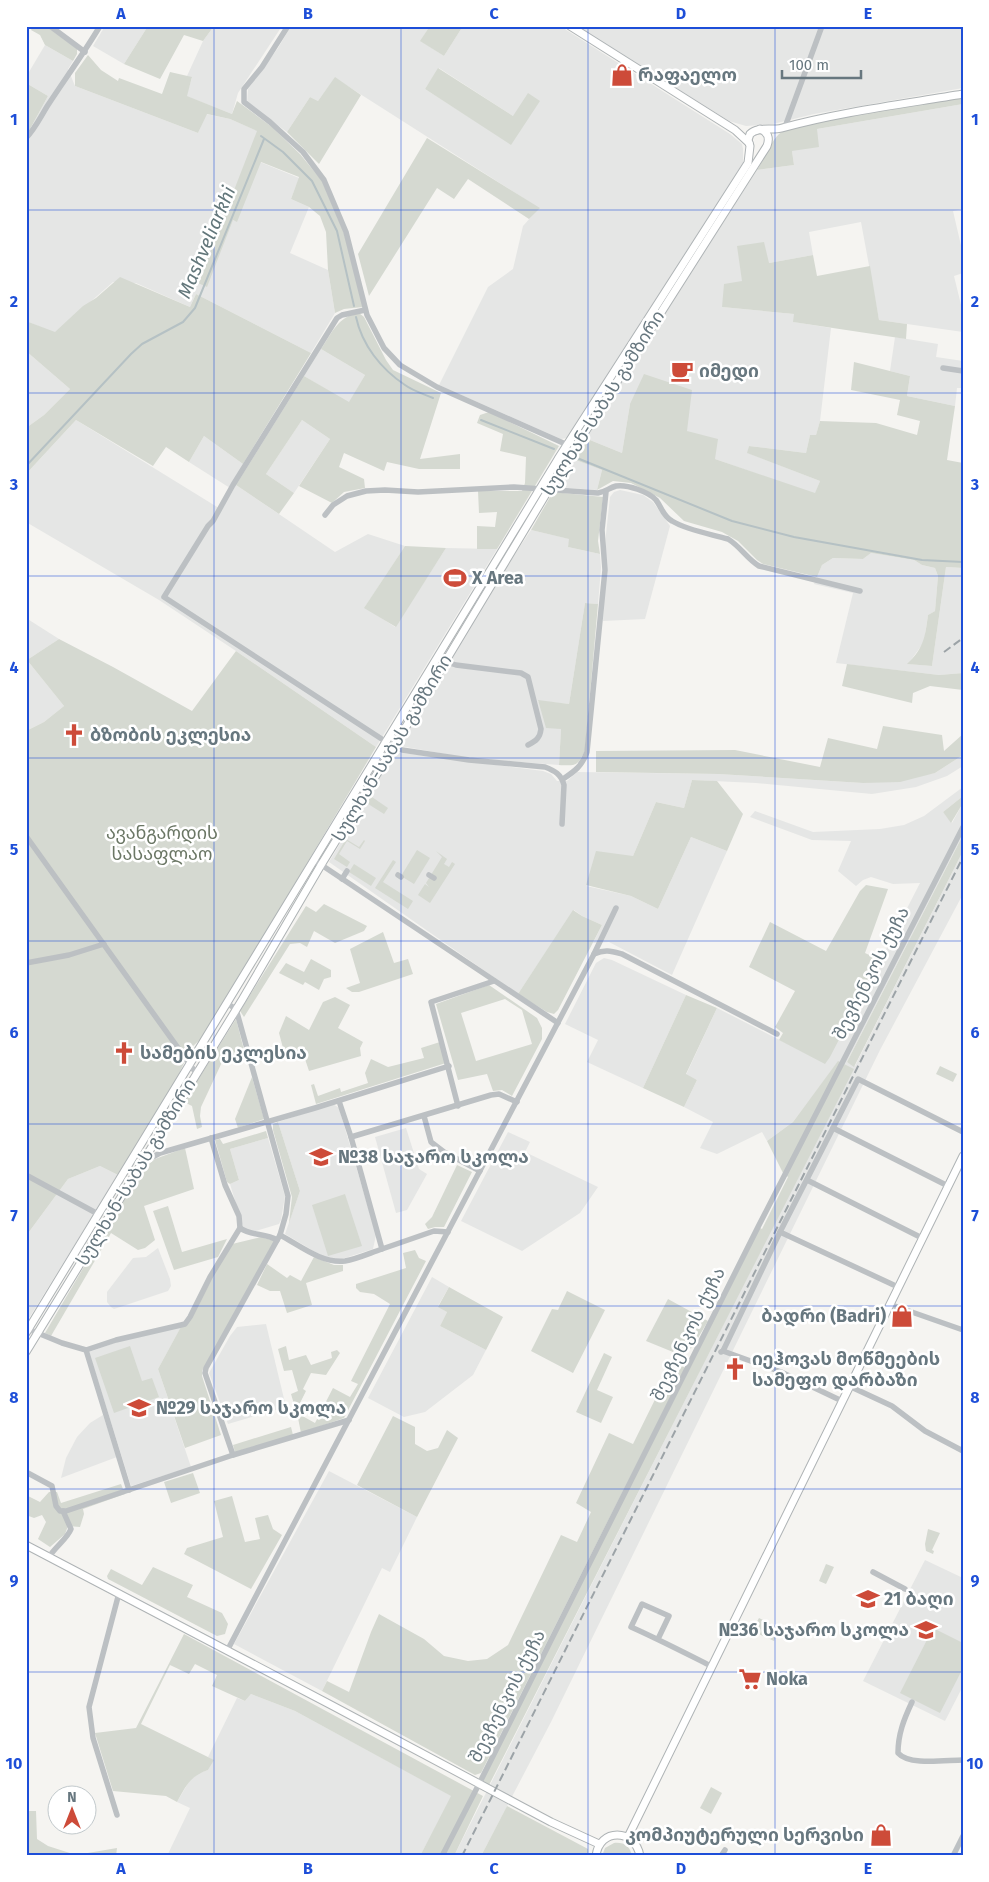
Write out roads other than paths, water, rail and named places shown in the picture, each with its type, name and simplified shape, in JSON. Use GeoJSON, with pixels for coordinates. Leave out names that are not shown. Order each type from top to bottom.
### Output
{"type":"FeatureCollection","features":[{"type":"Feature","properties":{"kind":"main road"},"geometry":{"type":"LineString","coordinates":[[570,26],[736,130],[750,144],[756,149],[764,148],[768,143],[768,136],[766,133],[757,130],[750,134],[750,144]]}},
{"type":"Feature","properties":{"kind":"main road"},"geometry":{"type":"LineString","coordinates":[[736,130],[782,128],[811,121],[963,94]]}},
{"type":"Feature","properties":{"kind":"main road"},"geometry":{"type":"LineString","coordinates":[[768,136],[782,128]]}},
{"type":"Feature","properties":{"kind":"main road","name":"სულხან-საბას გამზირი"},"geometry":{"type":"LineString","coordinates":[[27,1331],[540,490],[562,460],[748,163],[750,144]]}},
{"type":"Feature","properties":{"kind":"main road","name":"სულხან-საბას გამზირი"},"geometry":{"type":"LineString","coordinates":[[570,447],[764,148]]}},
{"type":"Feature","properties":{"kind":"main road","name":"სულხან-საბას გამზირი"},"geometry":{"type":"LineString","coordinates":[[26,1352],[394,747],[548,489],[562,460]]}},
{"type":"Feature","properties":{"kind":"main road"},"geometry":{"type":"LineString","coordinates":[[628,1837],[963,1156]]}},
{"type":"Feature","properties":{"kind":"main road"},"geometry":{"type":"LineString","coordinates":[[26,1545],[551,1822],[599,1844]]}},
{"type":"Feature","properties":{"kind":"main road"},"geometry":{"type":"LineString","coordinates":[[596,1856],[599,1844],[609,1836],[615,1835],[628,1837],[636,1844],[640,1856]]}},
{"type":"Feature","properties":{"kind":"street"},"geometry":{"type":"LineString","coordinates":[[50,26],[84,52]]}},
{"type":"Feature","properties":{"kind":"street"},"geometry":{"type":"LineString","coordinates":[[26,138],[34,130],[47,106],[100,26]]}},
{"type":"Feature","properties":{"kind":"street"},"geometry":{"type":"LineString","coordinates":[[288,26],[262,67],[244,89],[244,102],[270,122],[303,152],[324,180],[346,232],[365,310],[384,348],[400,365],[437,387],[570,447]]}},
{"type":"Feature","properties":{"kind":"street"},"geometry":{"type":"LineString","coordinates":[[782,128],[822,26]]}},
{"type":"Feature","properties":{"kind":"street"},"geometry":{"type":"LineString","coordinates":[[365,310],[342,315],[337,318],[233,485],[213,521],[164,597],[394,747],[402,750],[469,760],[545,768],[556,772],[564,784],[562,824]]}},
{"type":"Feature","properties":{"kind":"street"},"geometry":{"type":"LineString","coordinates":[[943,368],[963,371]]}},
{"type":"Feature","properties":{"kind":"street"},"geometry":{"type":"LineString","coordinates":[[325,516],[333,504],[347,496],[366,490],[418,492],[514,487],[598,493],[606,492],[617,486],[636,488],[655,499],[663,513],[674,522],[728,539],[759,566],[860,591]]}},
{"type":"Feature","properties":{"kind":"street"},"geometry":{"type":"LineString","coordinates":[[562,779],[579,768],[587,752],[605,570],[602,530],[606,492]]}},
{"type":"Feature","properties":{"kind":"street"},"geometry":{"type":"LineString","coordinates":[[437,659],[456,665],[521,674],[528,677],[541,729],[540,737],[528,745]]}},
{"type":"Feature","properties":{"kind":"street","name":"შევჩენკოს ქუჩა"},"geometry":{"type":"LineString","coordinates":[[442,1856],[758,1227],[963,827]]}},
{"type":"Feature","properties":{"kind":"street"},"geometry":{"type":"LineString","coordinates":[[26,836],[196,1073]]}},
{"type":"Feature","properties":{"kind":"street"},"geometry":{"type":"LineString","coordinates":[[314,860],[558,1023]]}},
{"type":"Feature","properties":{"kind":"street"},"geometry":{"type":"LineString","coordinates":[[342,879],[347,871]]}},
{"type":"Feature","properties":{"kind":"street"},"geometry":{"type":"LineString","coordinates":[[227,1650],[517,1102],[616,908]]}},
{"type":"Feature","properties":{"kind":"street"},"geometry":{"type":"LineString","coordinates":[[26,963],[70,955],[104,944]]}},
{"type":"Feature","properties":{"kind":"street"},"geometry":{"type":"LineString","coordinates":[[594,954],[601,950],[622,954],[777,1034]]}},
{"type":"Feature","properties":{"kind":"street"},"geometry":{"type":"LineString","coordinates":[[458,1106],[432,1002],[494,981]]}},
{"type":"Feature","properties":{"kind":"street"},"geometry":{"type":"LineString","coordinates":[[228,1004],[236,1009],[288,1196],[286,1214],[278,1237],[206,1368],[205,1373],[233,1455]]}},
{"type":"Feature","properties":{"kind":"street"},"geometry":{"type":"LineString","coordinates":[[136,1152],[149,1159],[160,1153],[339,1101],[449,1066]]}},
{"type":"Feature","properties":{"kind":"street"},"geometry":{"type":"LineString","coordinates":[[842,1401],[781,1372],[722,1351],[858,1079],[963,1132]]}},
{"type":"Feature","properties":{"kind":"street"},"geometry":{"type":"LineString","coordinates":[[351,1137],[491,1095],[499,1094],[517,1102]]}},
{"type":"Feature","properties":{"kind":"street"},"geometry":{"type":"LineString","coordinates":[[339,1101],[382,1248]]}},
{"type":"Feature","properties":{"kind":"street"},"geometry":{"type":"LineString","coordinates":[[424,1116],[431,1142],[449,1155],[480,1171]]}},
{"type":"Feature","properties":{"kind":"street"},"geometry":{"type":"LineString","coordinates":[[833,1128],[948,1186]]}},
{"type":"Feature","properties":{"kind":"street"},"geometry":{"type":"LineString","coordinates":[[27,1331],[86,1350],[116,1340],[186,1324],[240,1228],[239,1216],[225,1185],[211,1138]]}},
{"type":"Feature","properties":{"kind":"street"},"geometry":{"type":"LineString","coordinates":[[26,1175],[98,1214]]}},
{"type":"Feature","properties":{"kind":"street"},"geometry":{"type":"LineString","coordinates":[[806,1180],[922,1238]]}},
{"type":"Feature","properties":{"kind":"street"},"geometry":{"type":"LineString","coordinates":[[240,1228],[245,1232],[278,1237],[333,1261],[346,1261],[434,1231],[448,1232]]}},
{"type":"Feature","properties":{"kind":"street"},"geometry":{"type":"LineString","coordinates":[[780,1232],[898,1287]]}},
{"type":"Feature","properties":{"kind":"street"},"geometry":{"type":"LineString","coordinates":[[889,1304],[963,1330]]}},
{"type":"Feature","properties":{"kind":"street"},"geometry":{"type":"LineString","coordinates":[[86,1350],[129,1490]]}},
{"type":"Feature","properties":{"kind":"street"},"geometry":{"type":"LineString","coordinates":[[849,1386],[892,1406],[925,1431],[963,1451]]}},
{"type":"Feature","properties":{"kind":"street"},"geometry":{"type":"LineString","coordinates":[[63,1511],[233,1455],[349,1420]]}},
{"type":"Feature","properties":{"kind":"street"},"geometry":{"type":"LineString","coordinates":[[26,1472],[52,1486],[56,1506],[63,1511],[71,1529],[66,1538],[55,1547],[49,1557]]}},
{"type":"Feature","properties":{"kind":"street"},"geometry":{"type":"LineString","coordinates":[[873,1572],[904,1589]]}},
{"type":"Feature","properties":{"kind":"street"},"geometry":{"type":"LineString","coordinates":[[117,1815],[93,1738],[89,1708],[119,1593]]}},
{"type":"Feature","properties":{"kind":"street"},"geometry":{"type":"LineString","coordinates":[[658,1639],[669,1616],[642,1604],[631,1626],[711,1666]]}},
{"type":"Feature","properties":{"kind":"street"},"geometry":{"type":"LineString","coordinates":[[912,1702],[904,1718],[898,1740],[898,1754],[902,1758],[911,1761],[963,1760]]}},
{"type":"Feature","properties":{"kind":"street"},"geometry":{"type":"LineString","coordinates":[[952,1856],[963,1836]]}},
{"type":"Feature","properties":{"kind":"street"},"geometry":{"type":"LineString","coordinates":[[721,1856],[725,1850]]}},
{"type":"Feature","properties":{"kind":"waterway"},"geometry":{"type":"LineString","coordinates":[[261,136],[283,152],[312,181],[337,231],[354,306]]}},
{"type":"Feature","properties":{"kind":"waterway","name":"Mashveliarkhi"},"geometry":{"type":"LineString","coordinates":[[26,466],[131,354],[142,344],[183,322],[195,308],[264,139]]}},
{"type":"Feature","properties":{"kind":"waterway"},"geometry":{"type":"LineString","coordinates":[[356,317],[368,347],[388,372],[408,387],[433,398]]}},
{"type":"Feature","properties":{"kind":"waterway"},"geometry":{"type":"LineString","coordinates":[[481,420],[554,449]]}},
{"type":"Feature","properties":{"kind":"waterway"},"geometry":{"type":"LineString","coordinates":[[577,458],[732,521],[794,537],[922,560],[963,562]]}},
{"type":"Feature","properties":{"kind":"railway"},"geometry":{"type":"LineString","coordinates":[[944,652],[963,638]]}},
{"type":"Feature","properties":{"kind":"railway"},"geometry":{"type":"LineString","coordinates":[[462,1856],[963,857]]}},
{"type":"Feature","properties":{"kind":"place","name":"რაფაელო"},"geometry":{"type":"Point","coordinates":[622,75]}},
{"type":"Feature","properties":{"kind":"place","name":"იმედი"},"geometry":{"type":"Point","coordinates":[682,371]}},
{"type":"Feature","properties":{"kind":"place","name":"X Area"},"geometry":{"type":"Point","coordinates":[455,578]}},
{"type":"Feature","properties":{"kind":"place","name":"ბზობის ეკლესია"},"geometry":{"type":"Point","coordinates":[74,735]}},
{"type":"Feature","properties":{"kind":"place","name":"სამების ეკლესია"},"geometry":{"type":"Point","coordinates":[124,1053]}},
{"type":"Feature","properties":{"kind":"place","name":"№38 საჯარო სკოლა"},"geometry":{"type":"Point","coordinates":[321,1157]}},
{"type":"Feature","properties":{"kind":"place","name":"ბადრი (Badri)"},"geometry":{"type":"Point","coordinates":[902,1316]}},
{"type":"Feature","properties":{"kind":"place","name":"იეჰოვას მოწმეების სამეფო დარბაზი"},"geometry":{"type":"Point","coordinates":[735,1369]}},
{"type":"Feature","properties":{"kind":"place","name":"№29 საჯარო სკოლა"},"geometry":{"type":"Point","coordinates":[139,1408]}},
{"type":"Feature","properties":{"kind":"place","name":"21 ბაღი"},"geometry":{"type":"Point","coordinates":[868,1599]}},
{"type":"Feature","properties":{"kind":"place","name":"№36 საჯარო სკოლა"},"geometry":{"type":"Point","coordinates":[926,1630]}},
{"type":"Feature","properties":{"kind":"place","name":"Noka"},"geometry":{"type":"Point","coordinates":[750,1679]}},
{"type":"Feature","properties":{"kind":"place","name":"კომპიუტერული სერვისი"},"geometry":{"type":"Point","coordinates":[881,1835]}},
{"type":"Feature","properties":{"kind":"park label","name":"ავანგარდის სასაფლაო"},"geometry":{"type":"Point","coordinates":[162,843]}}]}
